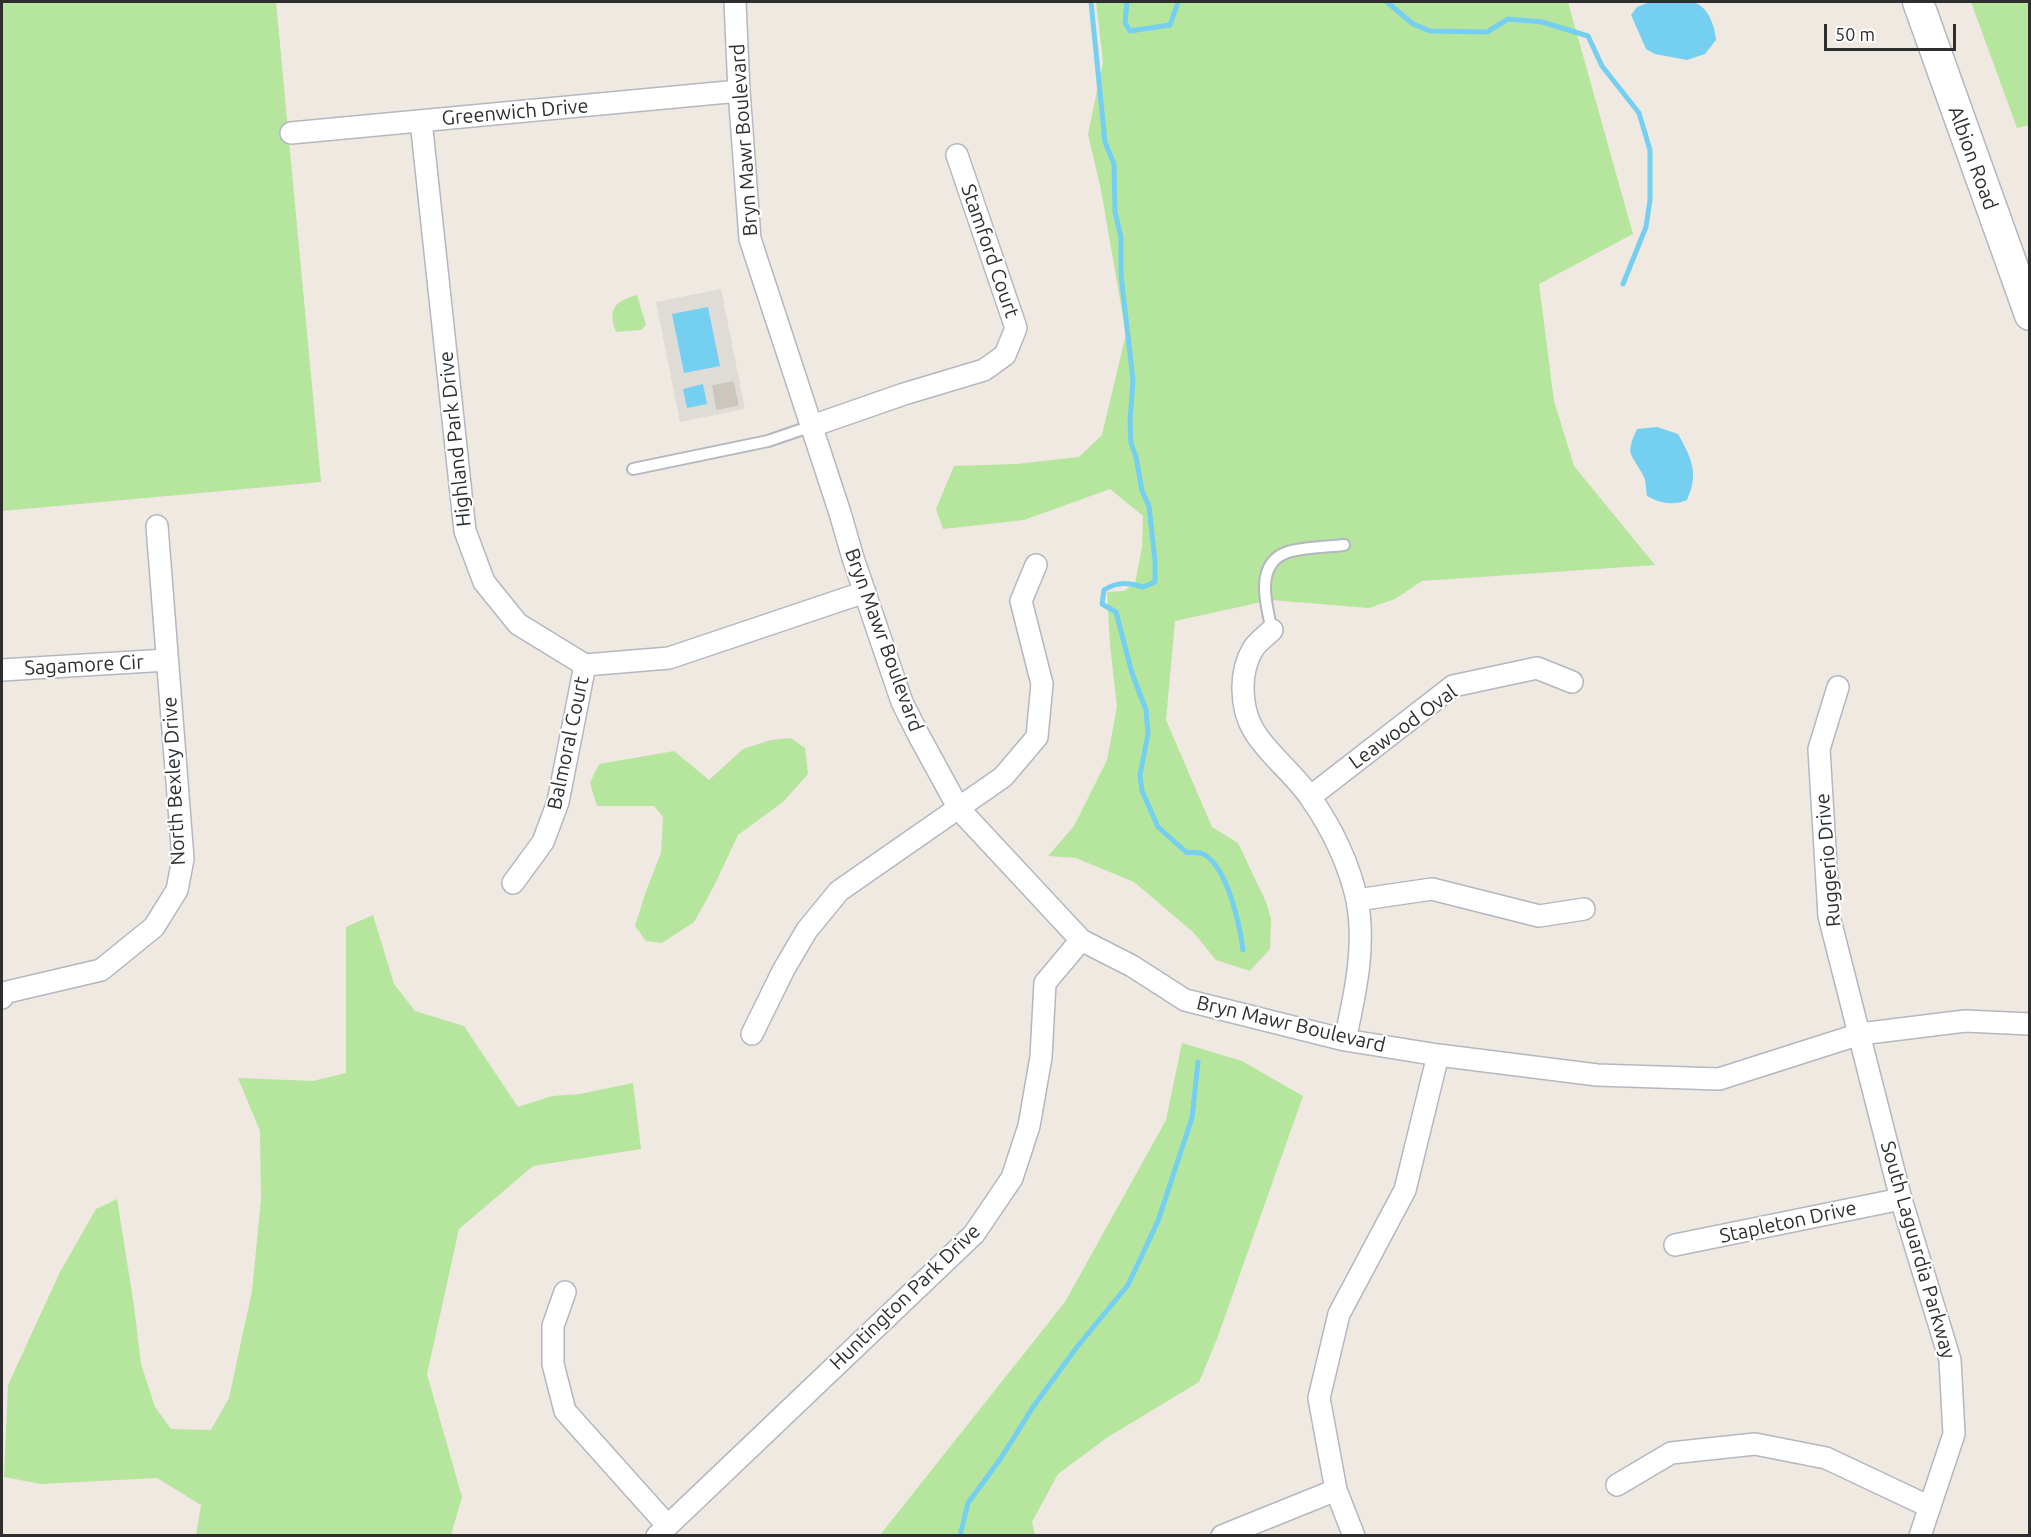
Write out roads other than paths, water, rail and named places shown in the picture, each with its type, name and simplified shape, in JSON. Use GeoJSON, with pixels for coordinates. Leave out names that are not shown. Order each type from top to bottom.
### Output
{"type":"FeatureCollection","features":[{"type":"Feature","properties":{"kind":"street","name":"Bryn Mawr Boulevard"},"geometry":{"type":"LineString","coordinates":[[735,2],[750,239],[902,702],[959,809],[1081,940],[1132,966],[1185,1000],[1346,1040],[1438,1055],[1597,1075],[1719,1079],[1860,1034],[1965,1021],[2030,1024]]}},
{"type":"Feature","properties":{"kind":"street","name":"Albion Road"},"geometry":{"type":"LineString","coordinates":[[1918,2],[2030,315]]}},
{"type":"Feature","properties":{"kind":"street","name":"Greenwich Drive"},"geometry":{"type":"LineString","coordinates":[[291,133],[739,91]]}},
{"type":"Feature","properties":{"kind":"street","name":"Highland Park Drive"},"geometry":{"type":"LineString","coordinates":[[421,121],[465,531],[484,582],[518,624],[585,665]]}},
{"type":"Feature","properties":{"kind":"street","name":"Stamford Court"},"geometry":{"type":"LineString","coordinates":[[812,426],[904,394],[984,370],[1005,355],[1016,328],[957,154]]}},
{"type":"Feature","properties":{"kind":"street","name":"North Bexley Drive"},"geometry":{"type":"LineString","coordinates":[[2,998],[3,993],[101,970],[154,927],[177,890],[183,859],[157,526]]}},
{"type":"Feature","properties":{"kind":"street"},"geometry":{"type":"LineString","coordinates":[[752,1034],[784,969],[807,930],[839,891],[1003,777],[1037,736],[1042,684],[1022,601],[1036,565]]}},
{"type":"Feature","properties":{"kind":"street"},"geometry":{"type":"LineString","coordinates":[[585,665],[669,658],[865,592]]}},
{"type":"Feature","properties":{"kind":"street"},"geometry":{"type":"LineString","coordinates":[[1272,630],[1253,647],[1245,668],[1243,700],[1254,731],[1310,797],[1339,848],[1357,900],[1360,940],[1359,974],[1346,1040]]}},
{"type":"Feature","properties":{"kind":"street","name":"Sagamore Cir"},"geometry":{"type":"LineString","coordinates":[[2,670],[166,660]]}},
{"type":"Feature","properties":{"kind":"street","name":"Balmoral Court"},"geometry":{"type":"LineString","coordinates":[[513,883],[543,842],[558,802],[585,665]]}},
{"type":"Feature","properties":{"kind":"street","name":"Leawood Oval"},"geometry":{"type":"LineString","coordinates":[[1310,797],[1453,686],[1537,668],[1572,682]]}},
{"type":"Feature","properties":{"kind":"street","name":"Ruggerio Drive"},"geometry":{"type":"LineString","coordinates":[[1838,687],[1819,748],[1829,916],[1860,1034]]}},
{"type":"Feature","properties":{"kind":"street"},"geometry":{"type":"LineString","coordinates":[[1357,900],[1432,889],[1539,916],[1584,909]]}},
{"type":"Feature","properties":{"kind":"street","name":"Huntington Park Drive"},"geometry":{"type":"LineString","coordinates":[[662,1531],[974,1234],[1012,1178],[1029,1126],[1041,1057],[1045,983],[1081,940]]}},
{"type":"Feature","properties":{"kind":"street","name":"South Laguardia Parkway"},"geometry":{"type":"LineString","coordinates":[[1860,1034],[1901,1199],[1950,1360],[1954,1434],[1920,1536]]}},
{"type":"Feature","properties":{"kind":"street"},"geometry":{"type":"LineString","coordinates":[[1354,1536],[1336,1490],[1319,1398],[1339,1314],[1405,1190],[1438,1055]]}},
{"type":"Feature","properties":{"kind":"street","name":"Stapleton Drive"},"geometry":{"type":"LineString","coordinates":[[1675,1245],[1901,1199]]}},
{"type":"Feature","properties":{"kind":"street"},"geometry":{"type":"LineString","coordinates":[[565,1292],[553,1326],[553,1364],[565,1411],[662,1531]]}},
{"type":"Feature","properties":{"kind":"street"},"geometry":{"type":"LineString","coordinates":[[1617,1485],[1671,1453],[1755,1444],[1826,1458],[1930,1507]]}},
{"type":"Feature","properties":{"kind":"street"},"geometry":{"type":"LineString","coordinates":[[1222,1536],[1336,1490]]}},
{"type":"Feature","properties":{"kind":"lane"},"geometry":{"type":"LineString","coordinates":[[633,469],[768,441],[812,426]]}},
{"type":"Feature","properties":{"kind":"lane"},"geometry":{"type":"LineString","coordinates":[[1272,630],[1266,606],[1264,581],[1274,562],[1287,552],[1344,545]]}},
{"type":"Feature","properties":{"kind":"water"},"geometry":{"type":"Polygon","coordinates":[[[1683,1],[1698,4],[1710,17],[1716,40],[1705,54],[1687,60],[1655,54],[1646,49],[1631,15],[1637,7],[1650,2],[1683,1]]]}},
{"type":"Feature","properties":{"kind":"water"},"geometry":{"type":"Polygon","coordinates":[[[708,307],[720,366],[684,373],[672,314],[708,307]]]}},
{"type":"Feature","properties":{"kind":"water"},"geometry":{"type":"Polygon","coordinates":[[[703,384],[707,404],[687,408],[683,389],[703,384]]]}},
{"type":"Feature","properties":{"kind":"water"},"geometry":{"type":"Polygon","coordinates":[[[1657,427],[1678,434],[1687,451],[1692,466],[1693,482],[1687,500],[1666,503],[1647,496],[1645,479],[1630,450],[1637,429],[1657,427]]]}},
{"type":"Feature","properties":{"kind":"waterway"},"geometry":{"type":"LineString","coordinates":[[1091,2],[1105,142],[1114,164],[1115,212],[1121,237],[1121,275],[1133,380],[1131,443],[1142,491],[1149,506],[1155,561],[1155,582],[1143,587],[1123,584],[1109,587],[1104,590],[1102,604],[1116,612],[1132,673],[1146,710],[1148,734],[1140,775],[1142,791],[1158,827],[1186,852],[1201,853],[1218,869],[1231,896],[1243,950]]}},
{"type":"Feature","properties":{"kind":"waterway"},"geometry":{"type":"LineString","coordinates":[[1127,2],[1125,23],[1130,31],[1170,25],[1178,2]]}},
{"type":"Feature","properties":{"kind":"waterway"},"geometry":{"type":"LineString","coordinates":[[1387,2],[1413,24],[1430,31],[1487,32],[1508,19],[1542,22],[1588,36],[1602,66],[1639,113],[1650,150],[1650,200],[1646,227],[1623,284]]}},
{"type":"Feature","properties":{"kind":"waterway"},"geometry":{"type":"LineString","coordinates":[[960,1536],[968,1503],[1077,1347],[1128,1285],[1158,1221],[1192,1118],[1198,1062]]}}]}
